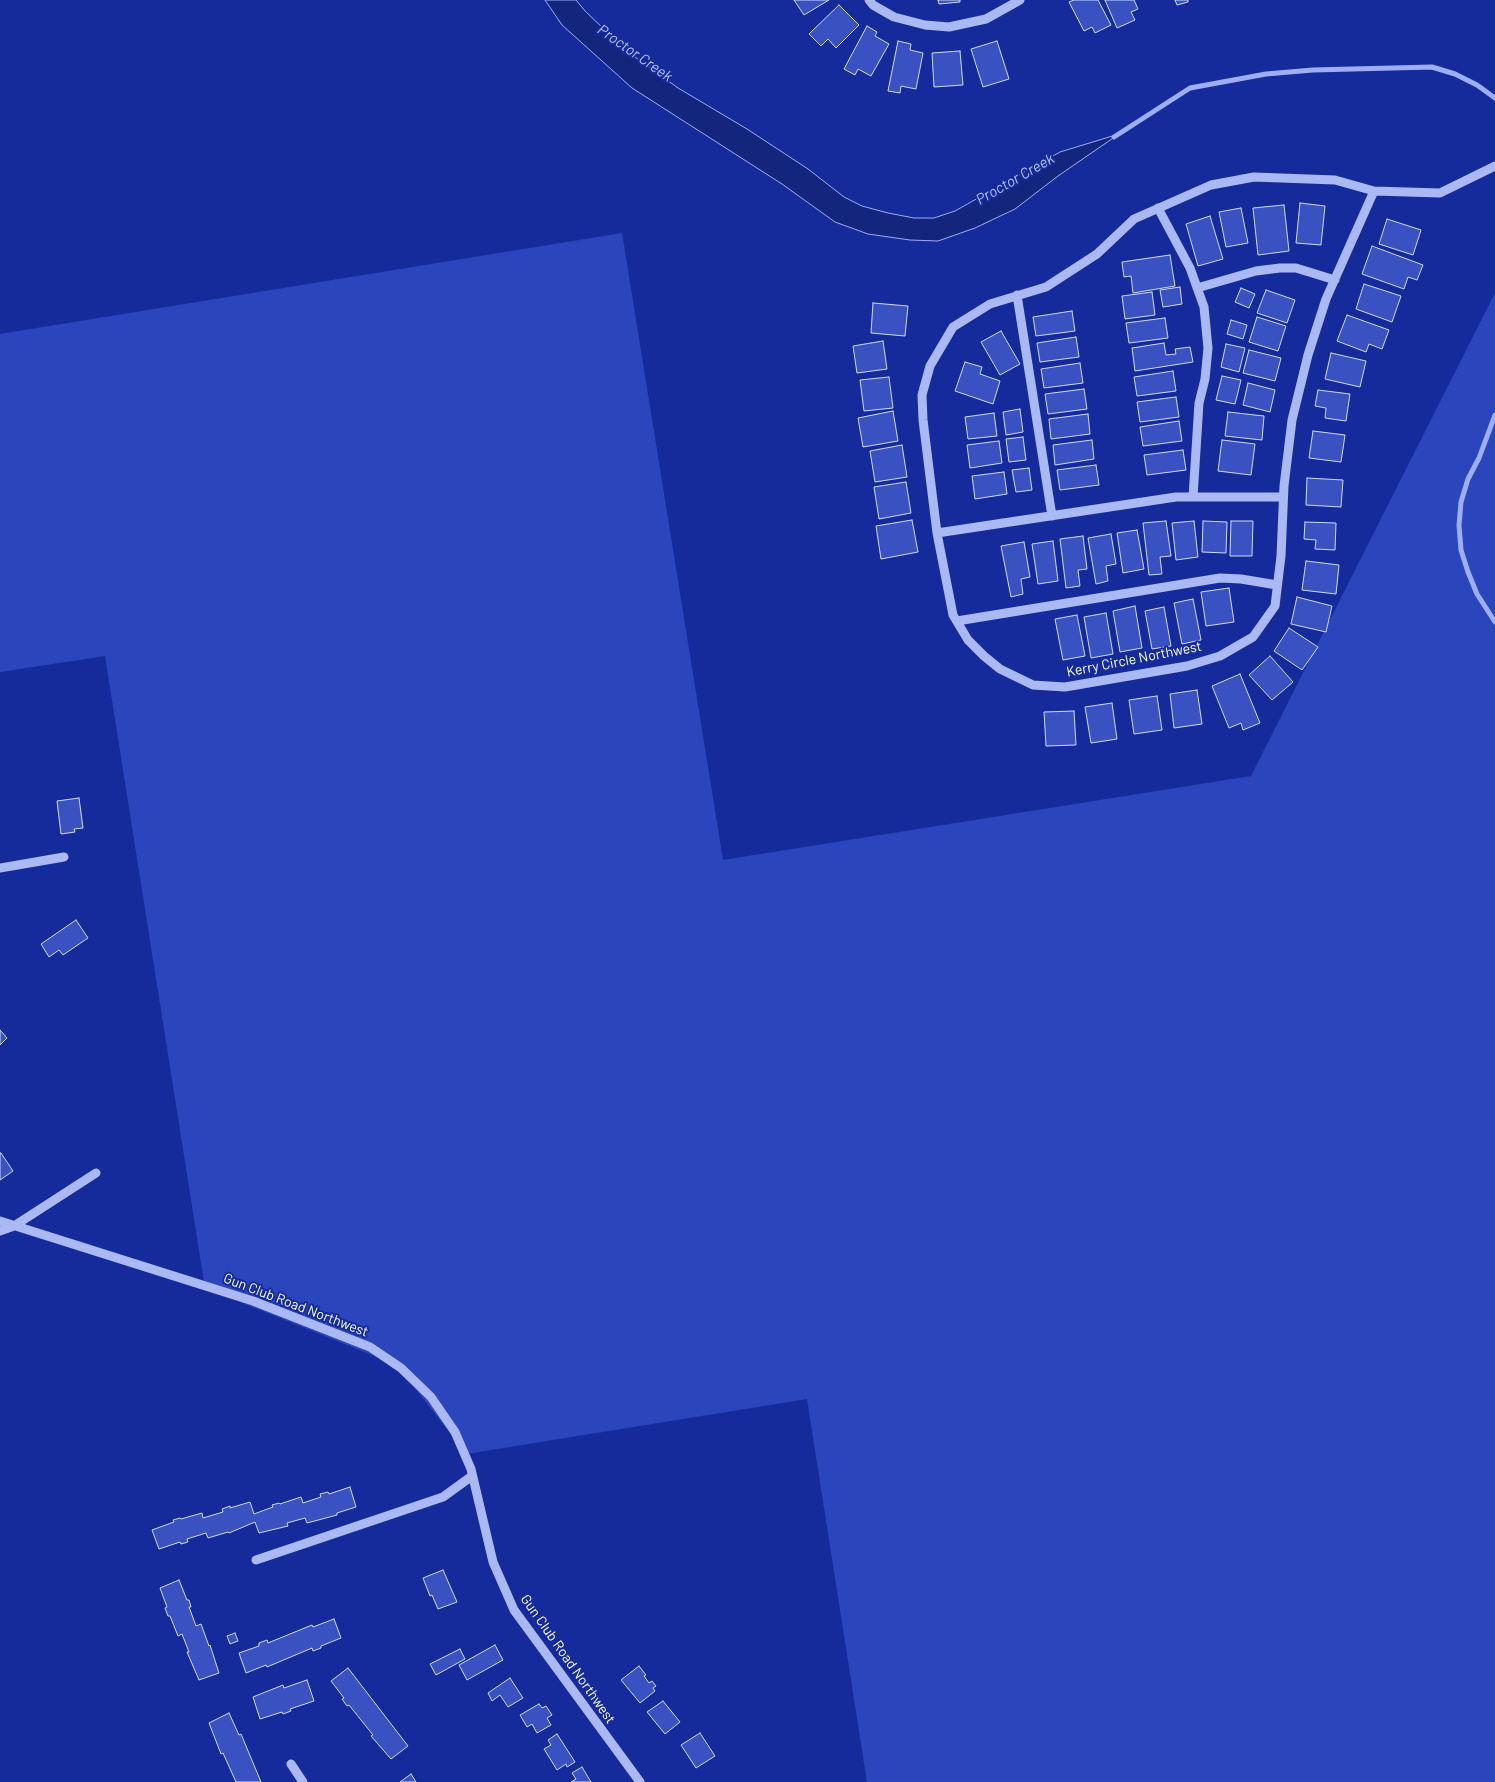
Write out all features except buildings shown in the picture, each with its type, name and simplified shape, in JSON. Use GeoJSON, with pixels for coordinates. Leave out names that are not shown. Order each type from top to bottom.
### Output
{"type":"FeatureCollection","features":[{"type":"Feature","properties":{"kind":"street"},"geometry":{"type":"LineString","coordinates":[[869,0],[873,5],[894,17],[925,25],[948,27],[986,19],[1020,0]]}},
{"type":"Feature","properties":{"kind":"street"},"geometry":{"type":"LineString","coordinates":[[1374,191],[1440,193],[1495,166]]}},
{"type":"Feature","properties":{"kind":"street","name":"Kerry Circle Northwest"},"geometry":{"type":"LineString","coordinates":[[1254,177],[1335,180],[1374,191],[1326,299],[1308,355],[1292,420],[1275,606],[1253,637],[1220,656],[1187,666],[1065,687],[1033,685],[1000,669],[984,656],[968,640],[954,615],[937,533],[923,420],[922,395],[930,366],[954,327],[990,304],[1046,287],[1096,254],[1134,219],[1158,208],[1211,185],[1254,177]]}},
{"type":"Feature","properties":{"kind":"street"},"geometry":{"type":"LineString","coordinates":[[1158,208],[1190,268],[1204,307],[1208,348],[1205,379],[1199,403],[1193,497]]}},
{"type":"Feature","properties":{"kind":"street"},"geometry":{"type":"LineString","coordinates":[[1197,288],[1256,271],[1280,268],[1296,268],[1334,280]]}},
{"type":"Feature","properties":{"kind":"street"},"geometry":{"type":"LineString","coordinates":[[1017,296],[1052,516]]}},
{"type":"Feature","properties":{"kind":"street"},"geometry":{"type":"LineString","coordinates":[[937,533],[1176,497],[1284,497]]}},
{"type":"Feature","properties":{"kind":"street"},"geometry":{"type":"LineString","coordinates":[[957,621],[1220,578],[1241,579],[1278,585]]}},
{"type":"Feature","properties":{"kind":"street"},"geometry":{"type":"LineString","coordinates":[[0,868],[64,856]]}},
{"type":"Feature","properties":{"kind":"street"},"geometry":{"type":"LineString","coordinates":[[0,1231],[14,1226],[96,1173]]}},
{"type":"Feature","properties":{"kind":"street","name":"Gun Club Road Northwest"},"geometry":{"type":"LineString","coordinates":[[0,1222],[253,1301],[370,1347],[401,1368],[431,1398],[455,1432],[472,1476],[493,1562],[514,1610],[640,1782]]}},
{"type":"Feature","properties":{"kind":"street"},"geometry":{"type":"LineString","coordinates":[[256,1560],[443,1497],[472,1476]]}},
{"type":"Feature","properties":{"kind":"street"},"geometry":{"type":"LineString","coordinates":[[291,1764],[303,1782]]}},
{"type":"Feature","properties":{"kind":"shaded area"},"geometry":{"type":"Polygon","coordinates":[[[622,233],[723,860],[1251,776],[1495,293],[1495,1782],[867,1782],[807,1399],[466,1454],[397,1365],[205,1288],[105,656],[0,672],[0,334],[622,233]]]}},
{"type":"Feature","properties":{"kind":"water"},"geometry":{"type":"Polygon","coordinates":[[[545,0],[576,0],[628,52],[678,88],[747,129],[808,169],[844,197],[862,206],[888,213],[914,218],[934,218],[955,211],[1060,152],[1119,134],[1058,176],[1015,209],[975,228],[938,241],[910,240],[868,234],[835,222],[782,184],[632,88],[562,25],[545,0]]]}},
{"type":"Feature","properties":{"kind":"waterway","name":"Proctor Creek"},"geometry":{"type":"LineString","coordinates":[[1114,137],[1190,88],[1266,74],[1313,70],[1432,67],[1455,74],[1477,85],[1495,98]]}},
{"type":"Feature","properties":{"kind":"waterway","name":"Proctor Creek"},"geometry":{"type":"LineString","coordinates":[[1495,415],[1479,458],[1468,479],[1461,502],[1459,525],[1461,550],[1468,572],[1477,594],[1495,622]]}}]}
